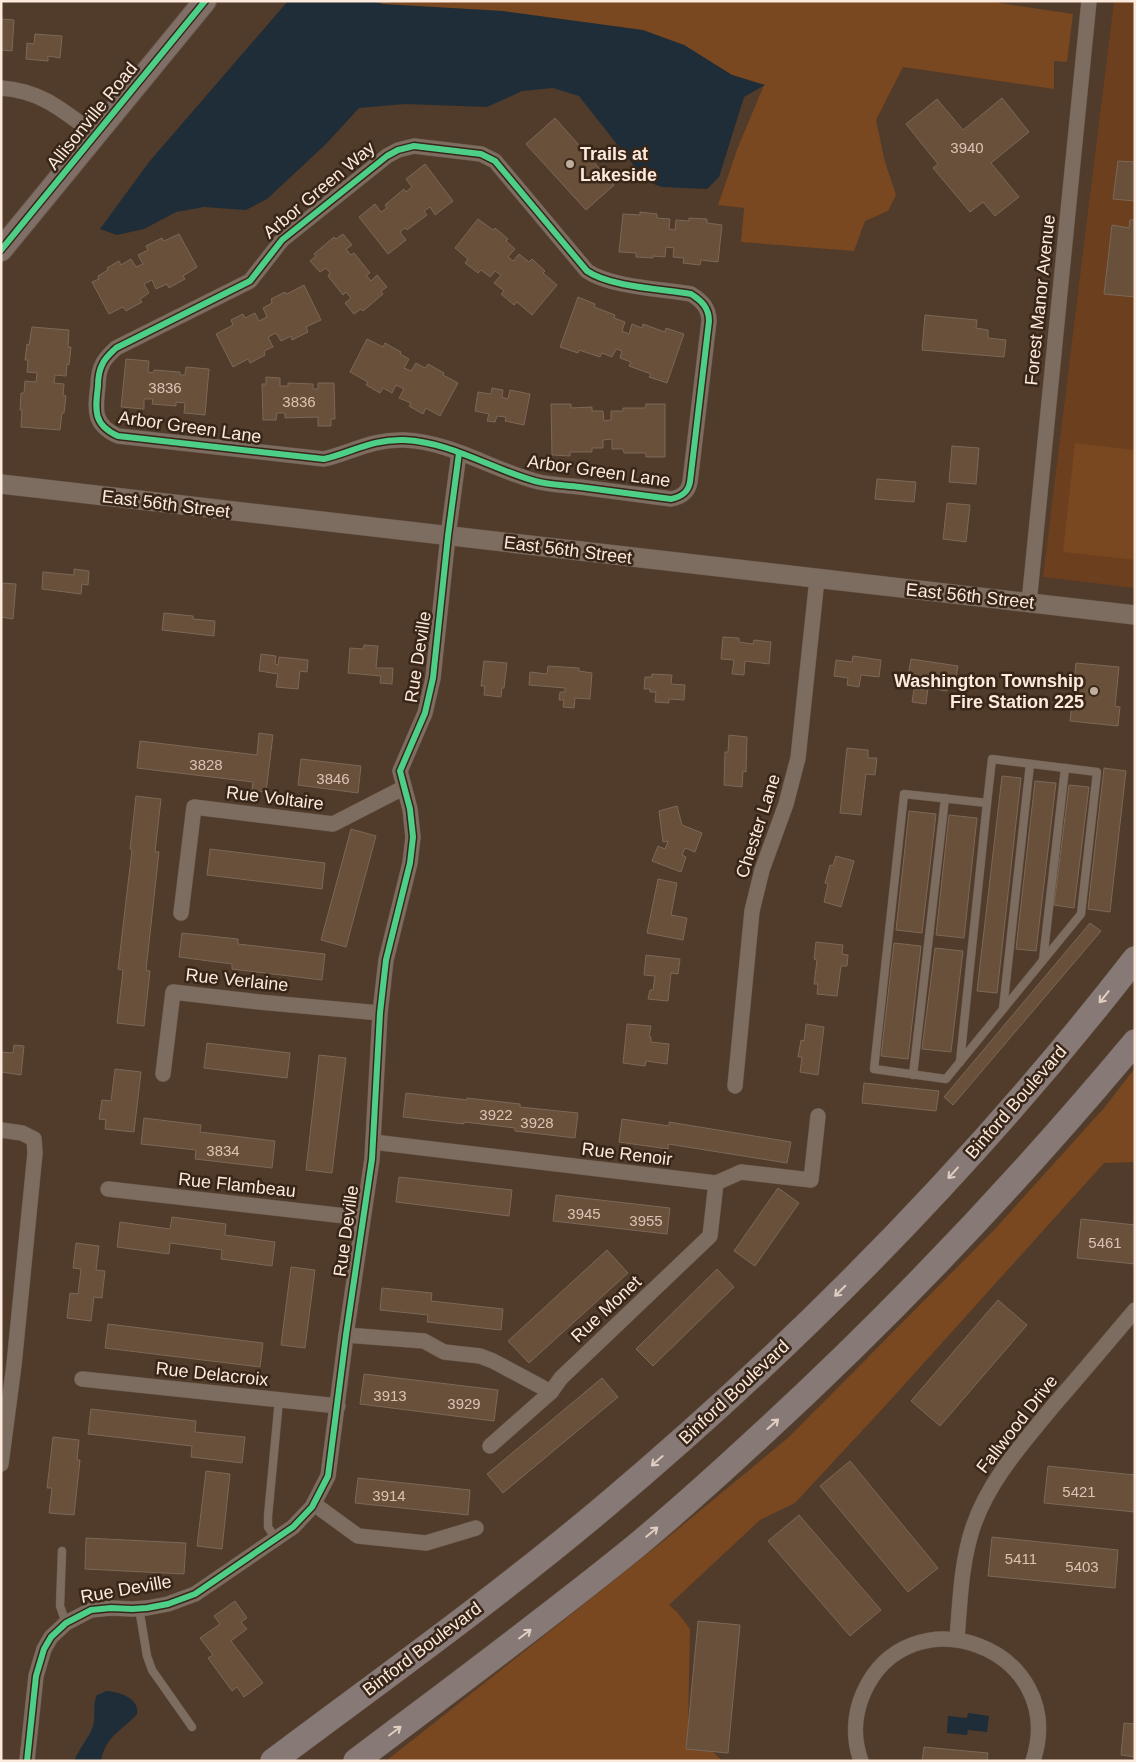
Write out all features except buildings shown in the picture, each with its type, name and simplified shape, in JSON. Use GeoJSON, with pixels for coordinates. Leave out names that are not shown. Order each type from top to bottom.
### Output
{"type":"FeatureCollection","features":[{"type":"Feature","properties":{"kind":"main road","name":"Allisonville Road"},"geometry":{"type":"LineString","coordinates":[[1,250],[201,3]]}},
{"type":"Feature","properties":{"kind":"main road","name":"Binford Boulevard"},"geometry":{"type":"LineString","coordinates":[[273,1761],[517,1577],[662,1457],[750,1378],[861,1271],[940,1188],[1036,1080],[1135,959]]}},
{"type":"Feature","properties":{"kind":"main road"},"geometry":{"type":"LineString","coordinates":[[356,1761],[540,1623],[599,1576],[666,1520],[792,1407],[864,1338],[988,1210],[1067,1122],[1135,1042]]}},
{"type":"Feature","properties":{"kind":"street","name":"Forest Manor Avenue"},"geometry":{"type":"LineString","coordinates":[[1029,602],[1089,1]]}},
{"type":"Feature","properties":{"kind":"street"},"geometry":{"type":"LineString","coordinates":[[1,88],[36,95],[62,109],[96,135]]}},
{"type":"Feature","properties":{"kind":"street","name":"Arbor Green Way"},"geometry":{"type":"LineString","coordinates":[[97,392],[102,364],[116,348],[250,281],[282,240],[387,156],[398,150],[414,146],[481,154],[495,161],[587,271],[595,276],[608,282],[691,294],[699,298],[705,305],[709,317],[699,400]]}},
{"type":"Feature","properties":{"kind":"street","name":"Arbor Green Lane"},"geometry":{"type":"LineString","coordinates":[[97,392],[95,409],[101,423],[108,431],[118,436],[324,459],[364,445],[405,440],[432,444],[535,481],[670,499],[680,497],[685,493],[689,485],[699,400]]}},
{"type":"Feature","properties":{"kind":"street","name":"Rue Deville"},"geometry":{"type":"LineString","coordinates":[[26,1761],[36,1676],[44,1649],[51,1637],[66,1623],[91,1610],[111,1608],[132,1609],[168,1604],[195,1594],[294,1527],[314,1504],[328,1476],[374,1142],[380,1013],[386,960],[410,863],[412,837],[410,809],[400,770],[425,712],[433,678],[459,453]]}},
{"type":"Feature","properties":{"kind":"street","name":"East 56th Street"},"geometry":{"type":"LineString","coordinates":[[1,484],[1135,615]]}},
{"type":"Feature","properties":{"kind":"street","name":"Chester Lane"},"geometry":{"type":"LineString","coordinates":[[735,1086],[752,911],[762,870],[786,804],[798,758],[817,579]]}},
{"type":"Feature","properties":{"kind":"street","name":"Rue Voltaire"},"geometry":{"type":"LineString","coordinates":[[181,913],[194,807],[333,824],[404,788]]}},
{"type":"Feature","properties":{"kind":"street","name":"Rue Verlaine"},"geometry":{"type":"LineString","coordinates":[[163,1074],[173,992],[380,1013]]}},
{"type":"Feature","properties":{"kind":"street"},"geometry":{"type":"LineString","coordinates":[[716,1183],[740,1172],[811,1180],[818,1116]]}},
{"type":"Feature","properties":{"kind":"street"},"geometry":{"type":"LineString","coordinates":[[1,1130],[22,1133],[34,1139],[36,1153],[8,1364],[1,1464]]}},
{"type":"Feature","properties":{"kind":"street","name":"Rue Renoir"},"geometry":{"type":"LineString","coordinates":[[374,1142],[716,1183]]}},
{"type":"Feature","properties":{"kind":"street","name":"Rue Monet"},"geometry":{"type":"LineString","coordinates":[[490,1446],[551,1392],[561,1378],[710,1236],[716,1183]]}},
{"type":"Feature","properties":{"kind":"street","name":"Rue Flambeau"},"geometry":{"type":"LineString","coordinates":[[108,1190],[363,1218]]}},
{"type":"Feature","properties":{"kind":"street","name":"Fallwood Drive"},"geometry":{"type":"LineString","coordinates":[[957,1640],[966,1552],[975,1520],[985,1498],[995,1480],[1015,1453],[1135,1310]]}},
{"type":"Feature","properties":{"kind":"street"},"geometry":{"type":"LineString","coordinates":[[346,1335],[424,1341],[444,1352],[480,1356],[551,1392]]}},
{"type":"Feature","properties":{"kind":"street","name":"Rue Delacroix"},"geometry":{"type":"LineString","coordinates":[[82,1379],[338,1406]]}},
{"type":"Feature","properties":{"kind":"street"},"geometry":{"type":"LineString","coordinates":[[314,1504],[358,1536],[426,1543],[476,1528]]}},
{"type":"Feature","properties":{"kind":"street"},"geometry":{"type":"LineString","coordinates":[[861,1761],[856,1742],[856,1718],[862,1696],[877,1671],[898,1653],[916,1644],[936,1640],[957,1640],[977,1644],[995,1652],[1011,1665],[1024,1680],[1033,1698],[1038,1718],[1038,1738],[1033,1761]]}},
{"type":"Feature","properties":{"kind":"lane"},"geometry":{"type":"LineString","coordinates":[[960,1062],[992,759],[1097,772],[1081,914],[946,1080],[874,1069],[904,794],[987,803]]}},
{"type":"Feature","properties":{"kind":"lane"},"geometry":{"type":"LineString","coordinates":[[1003,1010],[1030,764]]}},
{"type":"Feature","properties":{"kind":"lane"},"geometry":{"type":"LineString","coordinates":[[1042,961],[1065,768]]}},
{"type":"Feature","properties":{"kind":"lane"},"geometry":{"type":"LineString","coordinates":[[913,1074],[945,798]]}},
{"type":"Feature","properties":{"kind":"lane"},"geometry":{"type":"LineString","coordinates":[[276,1539],[268,1527],[268,1516],[279,1400]]}},
{"type":"Feature","properties":{"kind":"lane"},"geometry":{"type":"LineString","coordinates":[[62,1551],[60,1606],[66,1623]]}},
{"type":"Feature","properties":{"kind":"lane"},"geometry":{"type":"LineString","coordinates":[[140,1608],[147,1656],[152,1670],[192,1727]]}},
{"type":"Feature","properties":{"kind":"shaded area"},"geometry":{"type":"Polygon","coordinates":[[[372,1],[987,1],[1073,14],[1067,62],[1054,61],[1054,89],[903,67],[876,120],[885,162],[896,195],[888,211],[865,221],[854,251],[741,242],[744,208],[718,205],[738,147],[764,85],[732,75],[684,45],[372,1]]]}},
{"type":"Feature","properties":{"kind":"shaded area"},"geometry":{"type":"Polygon","coordinates":[[[1114,1],[1135,1],[1135,588],[1043,577],[1114,1]]]}},
{"type":"Feature","properties":{"kind":"shaded area"},"geometry":{"type":"Polygon","coordinates":[[[1075,443],[1135,450],[1135,560],[1063,552],[1075,443]]]}},
{"type":"Feature","properties":{"kind":"shaded area"},"geometry":{"type":"Polygon","coordinates":[[[1135,1068],[1135,1162],[1104,1163],[795,1503],[760,1520],[669,1605],[690,1629],[688,1727],[722,1761],[386,1761],[661,1543],[789,1437],[994,1230],[1104,1108],[1135,1068]]]}},
{"type":"Feature","properties":{"kind":"water"},"geometry":{"type":"Polygon","coordinates":[[[288,1],[372,1],[383,4],[503,11],[643,30],[684,45],[732,75],[765,85],[744,97],[719,177],[707,189],[662,187],[646,181],[579,96],[553,88],[522,91],[487,107],[405,104],[359,108],[326,144],[267,199],[246,210],[204,207],[176,212],[144,229],[117,235],[100,229],[149,162],[288,1]]]}},
{"type":"Feature","properties":{"kind":"water"},"geometry":{"type":"Polygon","coordinates":[[[107,1691],[123,1694],[132,1700],[137,1708],[137,1714],[111,1739],[103,1752],[101,1761],[74,1761],[93,1726],[97,1695],[107,1691]]]}},
{"type":"Feature","properties":{"kind":"water"},"geometry":{"type":"Polygon","coordinates":[[[968,1713],[989,1716],[987,1732],[968,1730],[967,1735],[947,1733],[948,1716],[967,1718],[968,1713]]]}},
{"type":"Feature","properties":{"kind":"cycle path"},"geometry":{"type":"LineString","coordinates":[[1,250],[205,1]]}},
{"type":"Feature","properties":{"kind":"cycle path"},"geometry":{"type":"LineString","coordinates":[[414,146],[481,154],[495,161],[587,271],[609,281],[622,284],[691,294],[704,305],[708,312],[709,321],[690,482],[684,494],[671,499],[540,482],[519,476],[455,451],[421,442],[393,440],[363,446],[324,459],[118,436],[110,432],[100,422],[96,409],[99,377],[104,361],[116,348],[250,281],[282,240],[387,156],[398,150],[414,146]]}},
{"type":"Feature","properties":{"kind":"cycle path"},"geometry":{"type":"LineString","coordinates":[[27,1761],[36,1676],[44,1649],[51,1637],[66,1623],[91,1610],[147,1608],[168,1604],[195,1594],[293,1527],[312,1507],[328,1476],[346,1335],[372,1159],[380,1013],[386,960],[410,863],[413,837],[410,809],[400,771],[425,713],[433,678],[459,453]]}},
{"type":"Feature","properties":{"kind":"place","name":"Trails at Lakeside"},"geometry":{"type":"Point","coordinates":[570,164]}},
{"type":"Feature","properties":{"kind":"place","name":"Washington Township Fire Station 225"},"geometry":{"type":"Point","coordinates":[1094,691]}}]}
